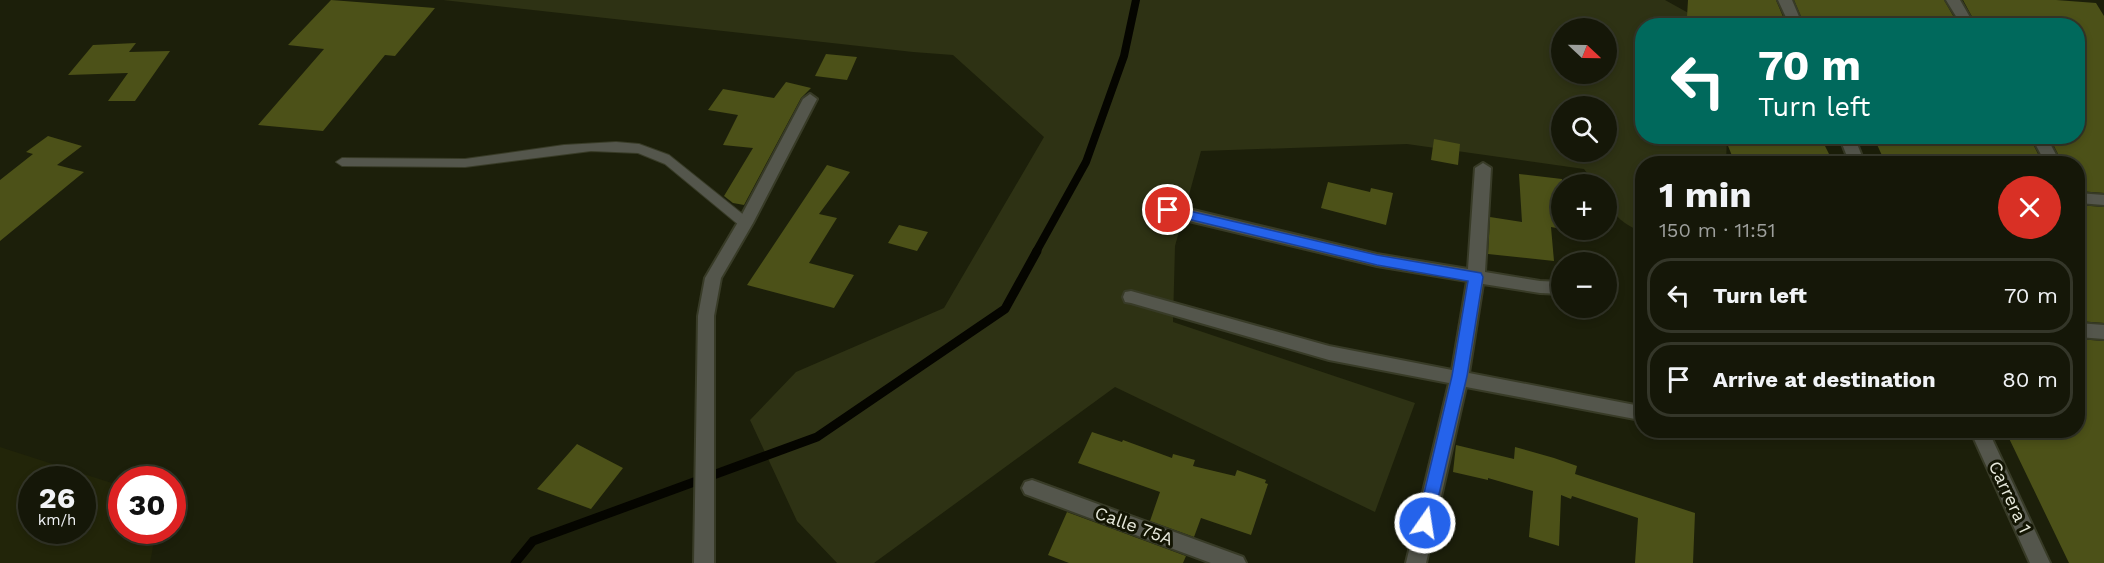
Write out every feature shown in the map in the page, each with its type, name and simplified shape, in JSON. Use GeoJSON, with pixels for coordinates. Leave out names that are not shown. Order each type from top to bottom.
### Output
{"type":"FeatureCollection","features":[{"type":"Feature","properties":{"kind":"street"},"geometry":{"type":"LineString","coordinates":[[1785,0],[1793,18]]}},
{"type":"Feature","properties":{"kind":"street"},"geometry":{"type":"LineString","coordinates":[[1953,0],[1964,18]]}},
{"type":"Feature","properties":{"kind":"street"},"geometry":{"type":"LineString","coordinates":[[704,563],[706,316],[713,278],[745,224],[810,99]]}},
{"type":"Feature","properties":{"kind":"street"},"geometry":{"type":"LineString","coordinates":[[1416,563],[1460,376],[1476,277],[1483,168]]}},
{"type":"Feature","properties":{"kind":"street"},"geometry":{"type":"LineString","coordinates":[[2085,199],[2104,200]]}},
{"type":"Feature","properties":{"kind":"street"},"geometry":{"type":"LineString","coordinates":[[1168,210],[1377,260],[1551,288]]}},
{"type":"Feature","properties":{"kind":"street"},"geometry":{"type":"LineString","coordinates":[[1131,297],[1329,352],[1635,412]]}},
{"type":"Feature","properties":{"kind":"street"},"geometry":{"type":"LineString","coordinates":[[2085,331],[2104,332]]}},
{"type":"Feature","properties":{"kind":"street","name":"Carrera 1"},"geometry":{"type":"LineString","coordinates":[[1983,438],[2040,563]]}},
{"type":"Feature","properties":{"kind":"street","name":"Calle 75A"},"geometry":{"type":"LineString","coordinates":[[1032,488],[1236,563]]}},
{"type":"Feature","properties":{"kind":"lane"},"geometry":{"type":"LineString","coordinates":[[342,162],[464,163],[588,147],[625,147],[659,154],[745,224]]}},
{"type":"Feature","properties":{"kind":"shaded area"},"geometry":{"type":"Polygon","coordinates":[[[443,0],[1665,0],[1697,18],[1635,18],[1635,144],[1727,144],[1726,156],[1635,156],[1635,228],[1617,216],[1617,174],[1588,174],[1584,169],[1407,144],[1201,151],[1175,246],[1173,322],[1415,403],[1375,512],[1115,387],[874,563],[837,563],[797,521],[750,420],[796,372],[944,308],[1044,137],[953,55],[443,0]]]}},
{"type":"Feature","properties":{"kind":"shaded area"},"geometry":{"type":"Polygon","coordinates":[[[0,447],[59,466],[18,466],[18,544],[96,544],[96,478],[108,482],[108,544],[154,544],[150,563],[0,563],[0,447]]]}},
{"type":"Feature","properties":{"kind":"building"},"geometry":{"type":"Polygon","coordinates":[[[331,0],[435,8],[395,56],[385,55],[323,131],[258,125],[324,49],[288,45],[331,0]]]}},
{"type":"Feature","properties":{"kind":"building"},"geometry":{"type":"Polygon","coordinates":[[[1688,0],[1776,0],[1784,18],[1702,18],[1687,17],[1688,0]]]}},
{"type":"Feature","properties":{"kind":"building"},"geometry":{"type":"Polygon","coordinates":[[[1794,0],[1944,0],[1954,18],[1802,18],[1794,0]]]}},
{"type":"Feature","properties":{"kind":"building"},"geometry":{"type":"Polygon","coordinates":[[[1963,0],[2056,0],[2096,3],[2104,16],[2104,193],[2085,192],[2085,156],[2059,156],[2053,144],[2085,144],[2085,18],[1973,18],[1963,0]]]}},
{"type":"Feature","properties":{"kind":"building"},"geometry":{"type":"Polygon","coordinates":[[[136,43],[129,52],[170,51],[135,101],[108,101],[128,73],[68,75],[93,45],[136,43]]]}},
{"type":"Feature","properties":{"kind":"building"},"geometry":{"type":"Polygon","coordinates":[[[826,54],[857,57],[847,80],[815,76],[826,54]]]}},
{"type":"Feature","properties":{"kind":"building"},"geometry":{"type":"Polygon","coordinates":[[[786,82],[811,88],[801,98],[744,205],[733,203],[724,196],[753,148],[723,145],[738,115],[708,110],[723,89],[774,98],[786,82]]]}},
{"type":"Feature","properties":{"kind":"building"},"geometry":{"type":"Polygon","coordinates":[[[48,136],[82,146],[57,165],[84,172],[0,241],[0,180],[33,154],[26,152],[48,136]]]}},
{"type":"Feature","properties":{"kind":"building"},"geometry":{"type":"Polygon","coordinates":[[[1434,139],[1460,144],[1458,165],[1431,160],[1434,139]]]}},
{"type":"Feature","properties":{"kind":"building"},"geometry":{"type":"Polygon","coordinates":[[[1727,144],[1824,144],[1830,156],[1732,156],[1727,144]]]}},
{"type":"Feature","properties":{"kind":"building"},"geometry":{"type":"Polygon","coordinates":[[[1877,144],[2033,144],[2039,156],[1882,156],[1877,144]]]}},
{"type":"Feature","properties":{"kind":"building"},"geometry":{"type":"Polygon","coordinates":[[[827,165],[850,172],[819,214],[837,218],[809,263],[854,275],[834,308],[747,285],[827,165]]]}},
{"type":"Feature","properties":{"kind":"building"},"geometry":{"type":"Polygon","coordinates":[[[1519,174],[1551,178],[1551,240],[1553,252],[1551,252],[1551,261],[1488,254],[1490,217],[1522,222],[1519,174]]]}},
{"type":"Feature","properties":{"kind":"building"},"geometry":{"type":"Polygon","coordinates":[[[1328,182],[1370,192],[1371,188],[1393,193],[1386,225],[1321,208],[1328,182]]]}},
{"type":"Feature","properties":{"kind":"building"},"geometry":{"type":"Polygon","coordinates":[[[2085,206],[2104,207],[2104,323],[2085,322],[2085,206]]]}},
{"type":"Feature","properties":{"kind":"building"},"geometry":{"type":"Polygon","coordinates":[[[899,225],[928,232],[917,251],[888,243],[899,225]]]}},
{"type":"Feature","properties":{"kind":"building"},"geometry":{"type":"Polygon","coordinates":[[[2085,340],[2104,341],[2104,563],[2069,563],[2009,438],[2085,438],[2085,340]]]}},
{"type":"Feature","properties":{"kind":"building"},"geometry":{"type":"Polygon","coordinates":[[[1092,432],[1122,442],[1123,440],[1172,458],[1173,454],[1195,460],[1193,466],[1235,476],[1237,470],[1266,480],[1265,483],[1268,484],[1251,535],[1201,518],[1194,537],[1150,521],[1160,492],[1078,463],[1092,432]]]}},
{"type":"Feature","properties":{"kind":"building"},"geometry":{"type":"Polygon","coordinates":[[[577,444],[623,468],[591,509],[537,489],[577,444]]]}},
{"type":"Feature","properties":{"kind":"building"},"geometry":{"type":"Polygon","coordinates":[[[1456,445],[1514,459],[1515,447],[1554,458],[1577,466],[1575,474],[1695,513],[1693,563],[1635,563],[1638,518],[1572,496],[1571,499],[1561,495],[1559,546],[1529,537],[1533,491],[1488,478],[1488,480],[1453,472],[1456,445]]]}},
{"type":"Feature","properties":{"kind":"building"},"geometry":{"type":"Polygon","coordinates":[[[1067,512],[1186,556],[1183,563],[1069,563],[1048,555],[1067,512]]]}},
{"type":"Feature","properties":{"kind":"waterway"},"geometry":{"type":"LineString","coordinates":[[1036,252],[1086,162],[1124,56],[1136,0]]}},
{"type":"Feature","properties":{"kind":"waterway"},"geometry":{"type":"LineString","coordinates":[[515,563],[533,541],[817,437],[1005,309],[1037,251]]}},
{"type":"Feature","properties":{"kind":"route"},"geometry":{"type":"LineString","coordinates":[[1168,210],[1377,260],[1476,277],[1460,376],[1425,523]]}}]}
